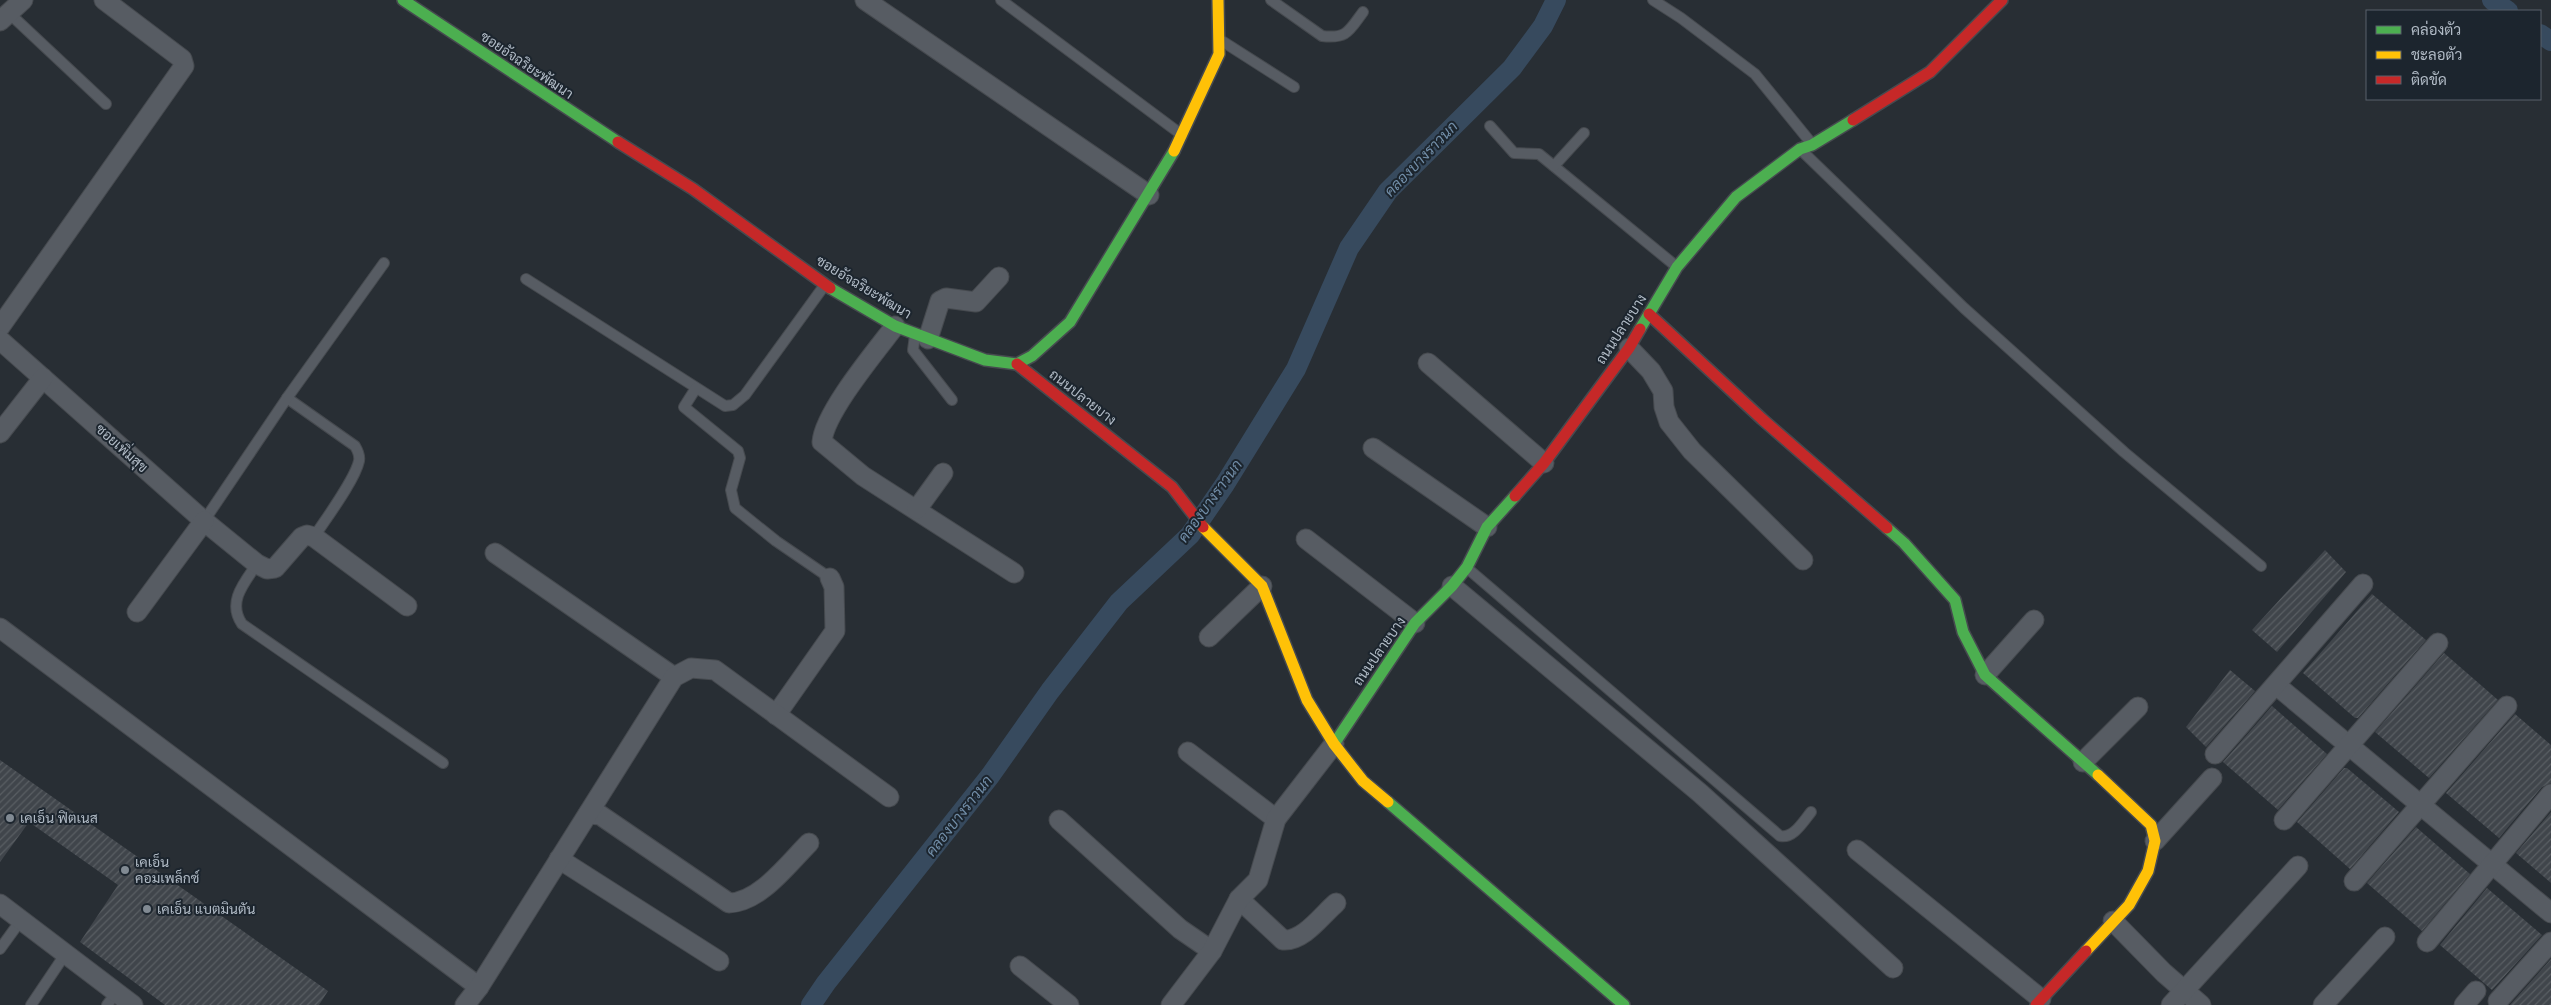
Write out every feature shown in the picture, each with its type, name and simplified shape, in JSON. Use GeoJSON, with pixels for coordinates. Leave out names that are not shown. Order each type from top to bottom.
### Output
{"type":"FeatureCollection","features":[{"type":"Feature","properties":{"kind":"street"},"geometry":{"type":"LineString","coordinates":[[4,17],[23,0]]}},
{"type":"Feature","properties":{"kind":"street"},"geometry":{"type":"LineString","coordinates":[[0,327],[184,66],[182,58],[104,0]]}},
{"type":"Feature","properties":{"kind":"street","name":"ซอยอัจฉริยะพัฒนา"},"geometry":{"type":"LineString","coordinates":[[403,0],[558,104],[693,190],[826,285],[894,326],[985,360],[1017,364]]}},
{"type":"Feature","properties":{"kind":"street"},"geometry":{"type":"LineString","coordinates":[[866,0],[1149,195]]}},
{"type":"Feature","properties":{"kind":"street"},"geometry":{"type":"LineString","coordinates":[[1017,364],[1032,356],[1070,322],[1149,195],[1183,136],[1219,54],[1218,0]]}},
{"type":"Feature","properties":{"kind":"street","name":"ถนนปลายบาง"},"geometry":{"type":"LineString","coordinates":[[1334,744],[1415,623],[1452,586],[1467,567],[1487,528],[1544,463],[1629,348],[1677,267],[1736,197],[1800,150],[1812,145],[1930,72],[2002,0]]}},
{"type":"Feature","properties":{"kind":"street"},"geometry":{"type":"LineString","coordinates":[[921,336],[940,301],[946,298],[976,302],[999,277]]}},
{"type":"Feature","properties":{"kind":"street"},"geometry":{"type":"LineString","coordinates":[[1649,314],[1762,418],[1904,543],[1955,600],[1963,632],[1986,675],[2151,825],[2155,841],[2148,871],[2129,905],[2039,1002],[1857,850]]}},
{"type":"Feature","properties":{"kind":"street"},"geometry":{"type":"LineString","coordinates":[[894,326],[833,413],[823,432],[822,442],[862,476],[1014,573]]}},
{"type":"Feature","properties":{"kind":"street","name":"ซอยเพิ่มสุข"},"geometry":{"type":"LineString","coordinates":[[0,340],[204,521],[251,560]]}},
{"type":"Feature","properties":{"kind":"street"},"geometry":{"type":"LineString","coordinates":[[1629,348],[1651,371],[1663,391],[1664,407],[1669,422],[1692,451],[1803,560]]}},
{"type":"Feature","properties":{"kind":"street"},"geometry":{"type":"LineString","coordinates":[[1428,363],[1544,463]]}},
{"type":"Feature","properties":{"kind":"street","name":"ถนนปลายบาง"},"geometry":{"type":"LineString","coordinates":[[1017,364],[1172,487],[1210,535],[1262,586],[1307,700],[1334,744],[1363,781],[1603,998],[1624,1005]]}},
{"type":"Feature","properties":{"kind":"street"},"geometry":{"type":"LineString","coordinates":[[0,433],[43,378]]}},
{"type":"Feature","properties":{"kind":"street"},"geometry":{"type":"LineString","coordinates":[[1373,448],[1487,528]]}},
{"type":"Feature","properties":{"kind":"street"},"geometry":{"type":"LineString","coordinates":[[917,510],[943,473]]}},
{"type":"Feature","properties":{"kind":"street"},"geometry":{"type":"LineString","coordinates":[[137,612],[204,521]]}},
{"type":"Feature","properties":{"kind":"street"},"geometry":{"type":"LineString","coordinates":[[251,560],[268,568],[275,568],[302,538],[307,535],[314,537],[407,606]]}},
{"type":"Feature","properties":{"kind":"street"},"geometry":{"type":"LineString","coordinates":[[1306,539],[1415,623]]}},
{"type":"Feature","properties":{"kind":"street"},"geometry":{"type":"LineString","coordinates":[[495,553],[674,677]]}},
{"type":"Feature","properties":{"kind":"street"},"geometry":{"type":"LineString","coordinates":[[776,715],[835,631],[834,587],[830,578]]}},
{"type":"Feature","properties":{"kind":"street"},"geometry":{"type":"LineString","coordinates":[[2216,754],[2363,584]]}},
{"type":"Feature","properties":{"kind":"street"},"geometry":{"type":"LineString","coordinates":[[1209,637],[1262,586]]}},
{"type":"Feature","properties":{"kind":"street"},"geometry":{"type":"LineString","coordinates":[[1452,586],[1700,793],[1893,968]]}},
{"type":"Feature","properties":{"kind":"street"},"geometry":{"type":"LineString","coordinates":[[1986,675],[2034,620]]}},
{"type":"Feature","properties":{"kind":"street"},"geometry":{"type":"LineString","coordinates":[[0,628],[479,987]]}},
{"type":"Feature","properties":{"kind":"street"},"geometry":{"type":"LineString","coordinates":[[2284,820],[2438,643]]}},
{"type":"Feature","properties":{"kind":"street"},"geometry":{"type":"LineString","coordinates":[[465,1005],[479,987],[674,677],[691,668],[715,670],[889,797]]}},
{"type":"Feature","properties":{"kind":"street"},"geometry":{"type":"LineString","coordinates":[[2276,685],[2551,913]]}},
{"type":"Feature","properties":{"kind":"street"},"geometry":{"type":"LineString","coordinates":[[2354,881],[2507,706]]}},
{"type":"Feature","properties":{"kind":"street"},"geometry":{"type":"LineString","coordinates":[[2083,762],[2138,707]]}},
{"type":"Feature","properties":{"kind":"street"},"geometry":{"type":"LineString","coordinates":[[1178,1002],[1212,951],[1238,899],[1258,880],[1276,819],[1334,744]]}},
{"type":"Feature","properties":{"kind":"street"},"geometry":{"type":"LineString","coordinates":[[1188,752],[1276,819]]}},
{"type":"Feature","properties":{"kind":"street"},"geometry":{"type":"LineString","coordinates":[[2155,841],[2212,778]]}},
{"type":"Feature","properties":{"kind":"street"},"geometry":{"type":"LineString","coordinates":[[2427,942],[2551,794]]}},
{"type":"Feature","properties":{"kind":"street"},"geometry":{"type":"LineString","coordinates":[[588,814],[600,814],[729,904],[740,903],[755,896],[809,844]]}},
{"type":"Feature","properties":{"kind":"street"},"geometry":{"type":"LineString","coordinates":[[1058,820],[1180,929],[1212,951]]}},
{"type":"Feature","properties":{"kind":"street"},"geometry":{"type":"LineString","coordinates":[[559,859],[719,961]]}},
{"type":"Feature","properties":{"kind":"street"},"geometry":{"type":"LineString","coordinates":[[2171,1005],[2298,866]]}},
{"type":"Feature","properties":{"kind":"street"},"geometry":{"type":"LineString","coordinates":[[1238,899],[1283,940],[1290,940],[1300,936],[1336,903]]}},
{"type":"Feature","properties":{"kind":"street"},"geometry":{"type":"LineString","coordinates":[[0,904],[66,953],[112,999],[133,1005]]}},
{"type":"Feature","properties":{"kind":"street"},"geometry":{"type":"LineString","coordinates":[[2113,921],[2201,1005]]}},
{"type":"Feature","properties":{"kind":"street"},"geometry":{"type":"LineString","coordinates":[[2323,1005],[2385,937]]}},
{"type":"Feature","properties":{"kind":"street"},"geometry":{"type":"LineString","coordinates":[[2498,1001],[2551,942]]}},
{"type":"Feature","properties":{"kind":"street"},"geometry":{"type":"LineString","coordinates":[[1020,966],[1069,1005]]}},
{"type":"Feature","properties":{"kind":"lane"},"geometry":{"type":"LineString","coordinates":[[1001,0],[1183,136]]}},
{"type":"Feature","properties":{"kind":"lane"},"geometry":{"type":"LineString","coordinates":[[1271,0],[1322,36],[1332,37],[1348,33],[1362,12]]}},
{"type":"Feature","properties":{"kind":"lane"},"geometry":{"type":"LineString","coordinates":[[1653,0],[1681,18],[1755,74],[1812,145]]}},
{"type":"Feature","properties":{"kind":"lane"},"geometry":{"type":"LineString","coordinates":[[4,17],[106,104]]}},
{"type":"Feature","properties":{"kind":"lane"},"geometry":{"type":"LineString","coordinates":[[1219,39],[1294,87]]}},
{"type":"Feature","properties":{"kind":"lane"},"geometry":{"type":"LineString","coordinates":[[1490,126],[1514,153],[1539,154],[1677,267]]}},
{"type":"Feature","properties":{"kind":"lane"},"geometry":{"type":"LineString","coordinates":[[1554,166],[1584,133]]}},
{"type":"Feature","properties":{"kind":"lane"},"geometry":{"type":"LineString","coordinates":[[1800,150],[1971,314],[2124,452],[2261,566]]}},
{"type":"Feature","properties":{"kind":"lane"},"geometry":{"type":"LineString","coordinates":[[204,521],[287,398],[384,263]]}},
{"type":"Feature","properties":{"kind":"lane"},"geometry":{"type":"LineString","coordinates":[[526,279],[725,406],[733,404],[745,395],[826,285]]}},
{"type":"Feature","properties":{"kind":"lane"},"geometry":{"type":"LineString","coordinates":[[921,336],[913,350],[952,400]]}},
{"type":"Feature","properties":{"kind":"lane"},"geometry":{"type":"LineString","coordinates":[[696,388],[684,407],[738,451],[740,458],[731,490],[735,508],[776,541],[830,578]]}},
{"type":"Feature","properties":{"kind":"lane"},"geometry":{"type":"LineString","coordinates":[[287,398],[355,446],[359,452],[359,461],[343,492],[314,537]]}},
{"type":"Feature","properties":{"kind":"lane"},"geometry":{"type":"LineString","coordinates":[[251,560],[236,598],[236,615],[242,624],[443,763]]}},
{"type":"Feature","properties":{"kind":"lane"},"geometry":{"type":"LineString","coordinates":[[1467,567],[1780,836],[1786,837],[1792,834],[1811,812]]}},
{"type":"Feature","properties":{"kind":"lane"},"geometry":{"type":"LineString","coordinates":[[0,949],[21,920]]}},
{"type":"Feature","properties":{"kind":"lane"},"geometry":{"type":"LineString","coordinates":[[31,1005],[66,953]]}},
{"type":"Feature","properties":{"kind":"building"},"geometry":{"type":"Polygon","coordinates":[[[2325,550],[2346,572],[2277,652],[2252,630],[2325,550]]]}},
{"type":"Feature","properties":{"kind":"building"},"geometry":{"type":"Polygon","coordinates":[[[2372,594],[2426,640],[2358,718],[2355,718],[2303,673],[2372,594]]]}},
{"type":"Feature","properties":{"kind":"building"},"geometry":{"type":"Polygon","coordinates":[[[2444,653],[2498,700],[2429,778],[2375,732],[2444,653]]]}},
{"type":"Feature","properties":{"kind":"building"},"geometry":{"type":"Polygon","coordinates":[[[2230,670],[2255,691],[2206,747],[2186,727],[2230,670]]]}},
{"type":"Feature","properties":{"kind":"building"},"geometry":{"type":"Polygon","coordinates":[[[2272,706],[2327,754],[2278,810],[2223,762],[2272,706]]]}},
{"type":"Feature","properties":{"kind":"building"},"geometry":{"type":"Polygon","coordinates":[[[2515,714],[2551,745],[2551,783],[2542,787],[2499,838],[2446,793],[2515,714]]]}},
{"type":"Feature","properties":{"kind":"building","name":"เคเอ็น คอมเพล็กซ์"},"geometry":{"type":"Polygon","coordinates":[[[0,760],[328,991],[319,1005],[165,1005],[80,942],[118,885],[29,822],[0,862],[0,760]]]}},
{"type":"Feature","properties":{"kind":"building"},"geometry":{"type":"Polygon","coordinates":[[[2344,768],[2347,768],[2399,812],[2350,869],[2297,822],[2344,768]]]}},
{"type":"Feature","properties":{"kind":"building"},"geometry":{"type":"Polygon","coordinates":[[[2551,812],[2551,883],[2516,853],[2551,812]]]}},
{"type":"Feature","properties":{"kind":"building"},"geometry":{"type":"Polygon","coordinates":[[[2416,827],[2470,874],[2422,931],[2367,883],[2416,827]]]}},
{"type":"Feature","properties":{"kind":"building"},"geometry":{"type":"Polygon","coordinates":[[[2487,888],[2542,935],[2492,990],[2440,945],[2487,888]]]}},
{"type":"Feature","properties":{"kind":"building"},"geometry":{"type":"Polygon","coordinates":[[[2551,959],[2551,1005],[2510,1005],[2551,959]]]}},
{"type":"Feature","properties":{"kind":"waterway","name":"คลองบางราวนก"},"geometry":{"type":"LineString","coordinates":[[811,1005],[826,983],[990,776],[1050,691],[1119,602],[1190,535],[1225,484],[1296,369],[1349,248],[1388,191],[1512,68],[1543,26],[1556,0]]}},
{"type":"Feature","properties":{"kind":"waterway"},"geometry":{"type":"LineString","coordinates":[[2492,0],[2507,10]]}},
{"type":"Feature","properties":{"kind":"waterway"},"geometry":{"type":"LineString","coordinates":[[2541,35],[2551,41]]}},
{"type":"Feature","properties":{"kind":"traffic: fast"},"geometry":{"type":"LineString","coordinates":[[403,0],[618,142]]}},
{"type":"Feature","properties":{"kind":"traffic: fast"},"geometry":{"type":"LineString","coordinates":[[1640,329],[1677,267],[1736,197],[1800,149],[1812,145],[1853,120]]}},
{"type":"Feature","properties":{"kind":"traffic: fast"},"geometry":{"type":"LineString","coordinates":[[830,288],[895,326],[985,360],[1017,364],[1032,356],[1070,322],[1174,151]]}},
{"type":"Feature","properties":{"kind":"traffic: fast"},"geometry":{"type":"LineString","coordinates":[[1334,744],[1415,623],[1452,586],[1467,567],[1487,527],[1515,496]]}},
{"type":"Feature","properties":{"kind":"traffic: fast"},"geometry":{"type":"LineString","coordinates":[[1887,528],[1904,543],[1955,600],[1963,632],[1985,675],[2098,775]]}},
{"type":"Feature","properties":{"kind":"traffic: fast"},"geometry":{"type":"LineString","coordinates":[[1388,802],[1624,1005]]}},
{"type":"Feature","properties":{"kind":"traffic: slow"},"geometry":{"type":"LineString","coordinates":[[1174,151],[1219,54],[1218,0]]}},
{"type":"Feature","properties":{"kind":"traffic: slow"},"geometry":{"type":"LineString","coordinates":[[1203,527],[1262,586],[1307,700],[1334,744],[1363,781],[1388,802]]}},
{"type":"Feature","properties":{"kind":"traffic: slow"},"geometry":{"type":"LineString","coordinates":[[2086,951],[2129,905],[2148,871],[2155,841],[2151,825],[2098,775]]}},
{"type":"Feature","properties":{"kind":"traffic: jam"},"geometry":{"type":"LineString","coordinates":[[1853,120],[1930,72],[2002,0]]}},
{"type":"Feature","properties":{"kind":"traffic: jam"},"geometry":{"type":"LineString","coordinates":[[618,142],[693,189],[830,288]]}},
{"type":"Feature","properties":{"kind":"traffic: jam"},"geometry":{"type":"LineString","coordinates":[[1649,314],[1762,419],[1887,528]]}},
{"type":"Feature","properties":{"kind":"traffic: jam"},"geometry":{"type":"LineString","coordinates":[[1515,496],[1544,463],[1629,348],[1640,329]]}},
{"type":"Feature","properties":{"kind":"traffic: jam"},"geometry":{"type":"LineString","coordinates":[[1017,364],[1172,487],[1203,527]]}},
{"type":"Feature","properties":{"kind":"traffic: jam"},"geometry":{"type":"LineString","coordinates":[[2036,1005],[2086,951]]}},
{"type":"Feature","properties":{"kind":"place","name":"เคเอ็น ฟิตเนส"},"geometry":{"type":"Point","coordinates":[10,818]}},
{"type":"Feature","properties":{"kind":"place","name":"เคเอ็น คอมเพล็กซ์"},"geometry":{"type":"Point","coordinates":[125,870]}},
{"type":"Feature","properties":{"kind":"place","name":"เคเอ็น แบตมินตัน"},"geometry":{"type":"Point","coordinates":[147,909]}}]}
